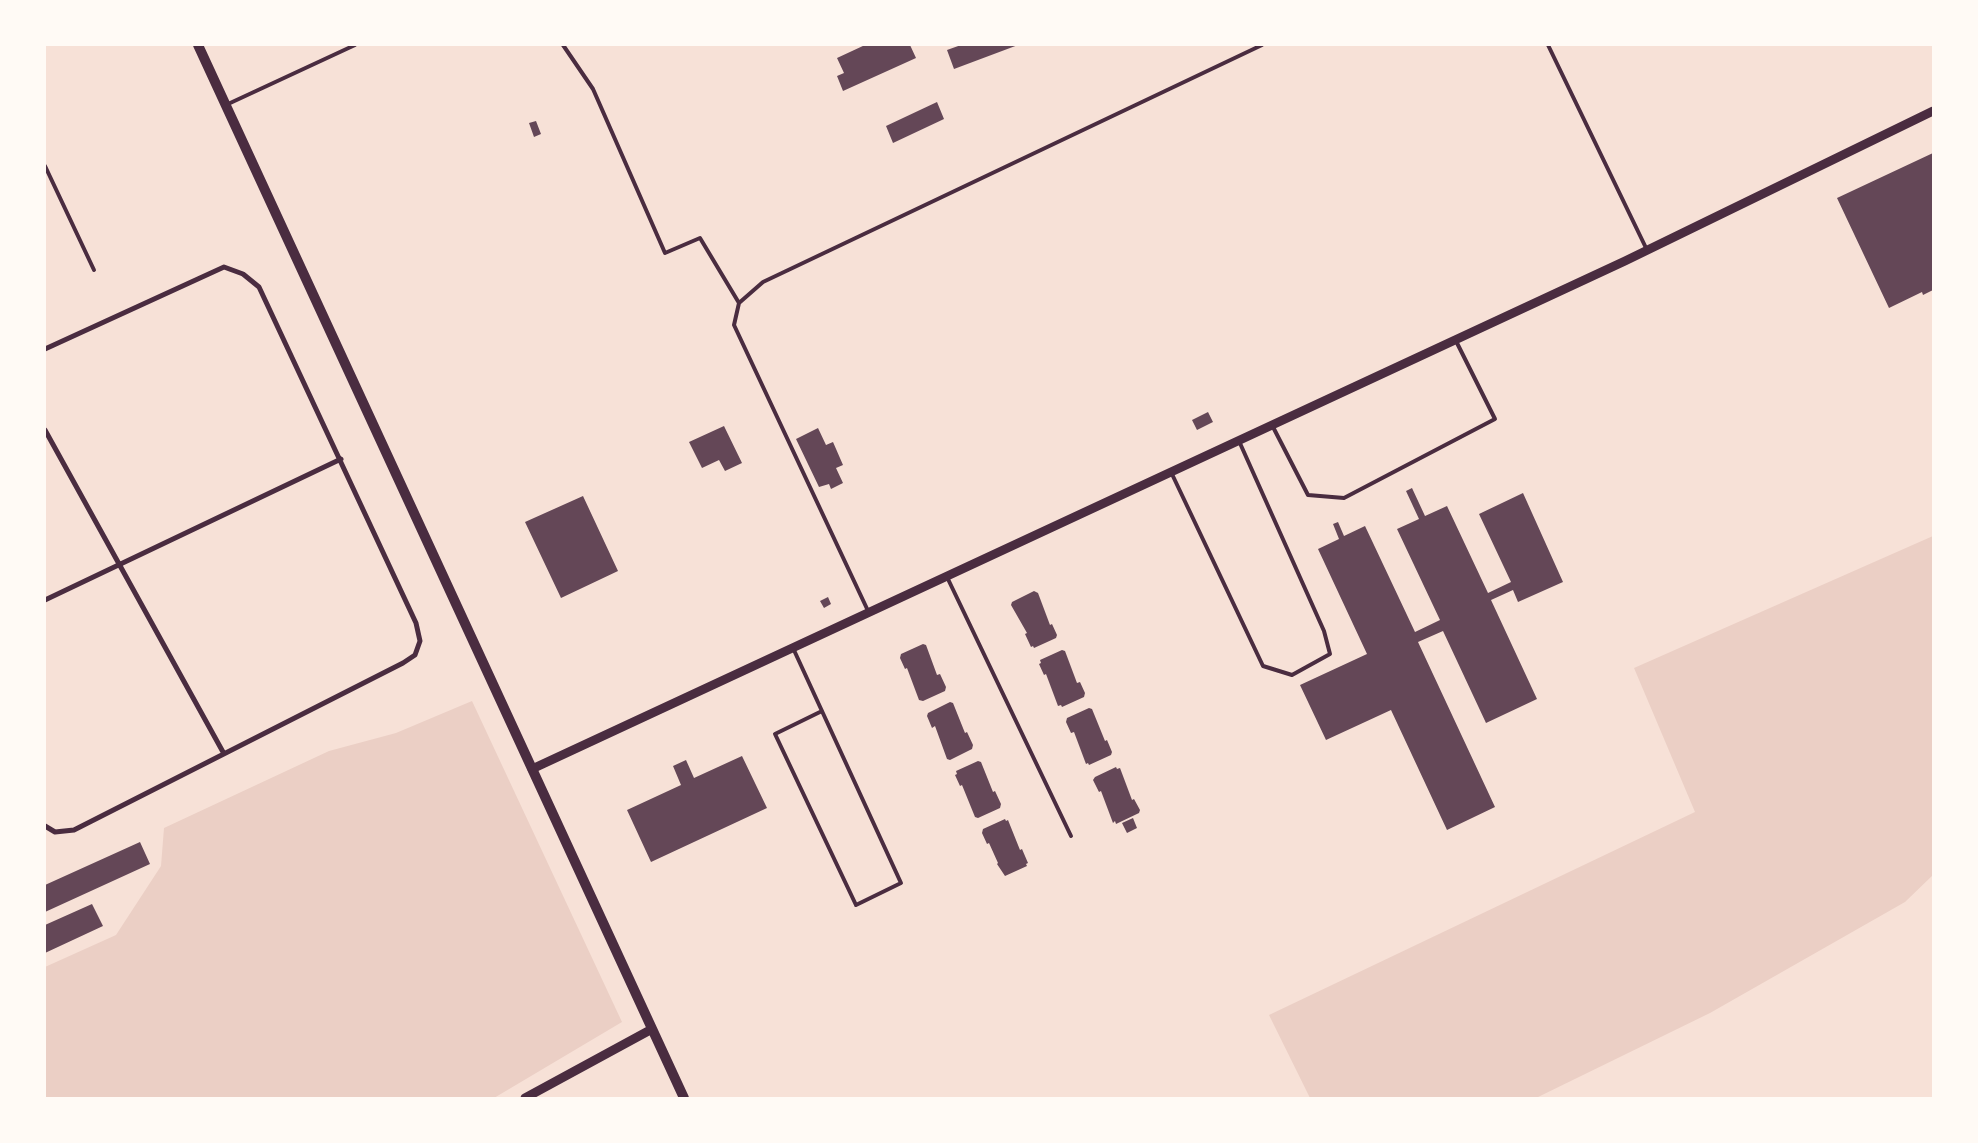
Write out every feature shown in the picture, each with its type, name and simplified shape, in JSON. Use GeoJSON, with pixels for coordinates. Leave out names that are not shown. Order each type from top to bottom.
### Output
{"type":"FeatureCollection","features":[{"type":"Feature","properties":{"kind":"main road"},"geometry":{"type":"LineString","coordinates":[[198,45],[684,1098]]}},
{"type":"Feature","properties":{"kind":"street"},"geometry":{"type":"LineString","coordinates":[[532,769],[1456,340],[1647,250],[1933,111]]}},
{"type":"Feature","properties":{"kind":"street"},"geometry":{"type":"LineString","coordinates":[[45,349],[224,267],[243,274],[259,287],[416,623],[420,641],[415,655],[403,663],[223,752],[74,830],[56,832],[45,826]]}},
{"type":"Feature","properties":{"kind":"street"},"geometry":{"type":"LineString","coordinates":[[45,430],[223,752]]}},
{"type":"Feature","properties":{"kind":"street"},"geometry":{"type":"LineString","coordinates":[[45,600],[341,460]]}},
{"type":"Feature","properties":{"kind":"street"},"geometry":{"type":"LineString","coordinates":[[525,1098],[652,1029]]}},
{"type":"Feature","properties":{"kind":"lane"},"geometry":{"type":"LineString","coordinates":[[226,105],[355,45]]}},
{"type":"Feature","properties":{"kind":"lane"},"geometry":{"type":"LineString","coordinates":[[563,45],[593,89],[665,253],[700,238],[738,302],[734,325],[869,613]]}},
{"type":"Feature","properties":{"kind":"lane"},"geometry":{"type":"LineString","coordinates":[[738,302],[763,282],[1262,45]]}},
{"type":"Feature","properties":{"kind":"lane"},"geometry":{"type":"LineString","coordinates":[[1548,45],[1647,250]]}},
{"type":"Feature","properties":{"kind":"lane"},"geometry":{"type":"LineString","coordinates":[[45,166],[94,270]]}},
{"type":"Feature","properties":{"kind":"lane"},"geometry":{"type":"LineString","coordinates":[[1272,425],[1308,495],[1344,498],[1495,419],[1456,340]]}},
{"type":"Feature","properties":{"kind":"lane"},"geometry":{"type":"LineString","coordinates":[[1171,472],[1263,666],[1292,675],[1330,654],[1324,631],[1239,440]]}},
{"type":"Feature","properties":{"kind":"lane"},"geometry":{"type":"LineString","coordinates":[[946,576],[1071,836]]}},
{"type":"Feature","properties":{"kind":"lane"},"geometry":{"type":"LineString","coordinates":[[793,648],[822,711],[900,883],[856,905],[775,734],[822,711]]}},
{"type":"Feature","properties":{"kind":"shaded area"},"geometry":{"type":"Polygon","coordinates":[[[1933,536],[1933,875],[1905,902],[1710,1013],[1536,1098],[1310,1098],[1269,1015],[1695,812],[1634,668],[1933,536]]]}},
{"type":"Feature","properties":{"kind":"shaded area"},"geometry":{"type":"Polygon","coordinates":[[[472,701],[622,1022],[494,1098],[45,1098],[45,967],[116,935],[161,866],[164,828],[329,751],[396,733],[472,701]]]}},
{"type":"Feature","properties":{"kind":"building"},"geometry":{"type":"Polygon","coordinates":[[[865,45],[910,45],[916,58],[843,91],[837,76],[844,73],[837,58],[865,45]]]}},
{"type":"Feature","properties":{"kind":"building"},"geometry":{"type":"Polygon","coordinates":[[[961,45],[1018,45],[954,69],[947,50],[961,45]]]}},
{"type":"Feature","properties":{"kind":"building"},"geometry":{"type":"Polygon","coordinates":[[[937,102],[944,119],[893,143],[886,126],[937,102]]]}},
{"type":"Feature","properties":{"kind":"building"},"geometry":{"type":"Polygon","coordinates":[[[536,121],[541,134],[534,137],[529,123],[536,121]]]}},
{"type":"Feature","properties":{"kind":"building"},"geometry":{"type":"Polygon","coordinates":[[[1933,153],[1933,290],[1923,295],[1922,292],[1889,308],[1837,198],[1933,153]]]}},
{"type":"Feature","properties":{"kind":"building"},"geometry":{"type":"Polygon","coordinates":[[[1208,412],[1213,422],[1197,430],[1192,420],[1208,412]]]}},
{"type":"Feature","properties":{"kind":"building"},"geometry":{"type":"Polygon","coordinates":[[[724,426],[742,463],[725,471],[719,460],[702,468],[689,442],[724,426]]]}},
{"type":"Feature","properties":{"kind":"building"},"geometry":{"type":"Polygon","coordinates":[[[818,428],[826,445],[833,442],[843,465],[836,468],[843,483],[831,489],[829,484],[819,487],[796,439],[818,428]]]}},
{"type":"Feature","properties":{"kind":"building"},"geometry":{"type":"Polygon","coordinates":[[[1412,488],[1425,516],[1447,506],[1488,593],[1511,582],[1479,514],[1523,493],[1563,582],[1518,602],[1513,590],[1491,600],[1537,699],[1486,723],[1443,631],[1418,642],[1495,807],[1447,830],[1391,710],[1326,740],[1300,685],[1367,654],[1318,549],[1339,539],[1333,524],[1338,522],[1344,536],[1365,526],[1415,632],[1440,620],[1397,529],[1419,519],[1406,491],[1412,488]]]}},
{"type":"Feature","properties":{"kind":"building"},"geometry":{"type":"Polygon","coordinates":[[[583,496],[618,571],[561,598],[525,522],[583,496]]]}},
{"type":"Feature","properties":{"kind":"building"},"geometry":{"type":"Polygon","coordinates":[[[1034,591],[1038,593],[1050,625],[1052,624],[1057,635],[1056,638],[1034,648],[1033,646],[1031,647],[1025,634],[1027,633],[1011,605],[1012,602],[1034,591]]]}},
{"type":"Feature","properties":{"kind":"building"},"geometry":{"type":"Polygon","coordinates":[[[828,597],[831,604],[824,608],[820,601],[828,597]]]}},
{"type":"Feature","properties":{"kind":"building"},"geometry":{"type":"Polygon","coordinates":[[[923,644],[926,645],[937,675],[940,674],[946,687],[945,691],[923,701],[919,700],[907,668],[905,669],[900,658],[901,654],[923,644]]]}},
{"type":"Feature","properties":{"kind":"building"},"geometry":{"type":"Polygon","coordinates":[[[1062,650],[1065,651],[1077,683],[1080,682],[1085,693],[1084,697],[1062,707],[1061,705],[1058,706],[1046,674],[1044,675],[1039,664],[1041,663],[1040,660],[1062,650]]]}},
{"type":"Feature","properties":{"kind":"building"},"geometry":{"type":"Polygon","coordinates":[[[950,702],[953,703],[965,733],[967,732],[973,745],[972,749],[950,760],[947,759],[935,726],[932,728],[927,716],[928,713],[950,702]]]}},
{"type":"Feature","properties":{"kind":"building"},"geometry":{"type":"Polygon","coordinates":[[[1089,708],[1092,709],[1105,741],[1107,740],[1112,752],[1111,755],[1089,765],[1088,763],[1086,764],[1074,732],[1071,733],[1066,722],[1067,718],[1089,708]]]}},
{"type":"Feature","properties":{"kind":"building"},"geometry":{"type":"Polygon","coordinates":[[[742,756],[767,808],[651,862],[627,810],[681,785],[673,766],[686,760],[694,778],[742,756]]]}},
{"type":"Feature","properties":{"kind":"building"},"geometry":{"type":"Polygon","coordinates":[[[978,761],[981,762],[993,792],[995,791],[1001,804],[1000,808],[978,818],[975,817],[962,785],[960,786],[955,775],[957,774],[956,771],[978,761]]]}},
{"type":"Feature","properties":{"kind":"building"},"geometry":{"type":"Polygon","coordinates":[[[1116,767],[1117,769],[1120,768],[1132,800],[1134,799],[1140,810],[1139,813],[1116,824],[1115,821],[1113,823],[1101,791],[1099,792],[1093,780],[1095,777],[1116,767]]]}},
{"type":"Feature","properties":{"kind":"building"},"geometry":{"type":"Polygon","coordinates":[[[1133,818],[1137,828],[1127,833],[1122,823],[1133,818]]]}},
{"type":"Feature","properties":{"kind":"building"},"geometry":{"type":"Polygon","coordinates":[[[1005,819],[1006,821],[1008,820],[1020,850],[1022,849],[1028,863],[1026,864],[1027,866],[1005,876],[982,833],[983,829],[1005,819]]]}},
{"type":"Feature","properties":{"kind":"building"},"geometry":{"type":"Polygon","coordinates":[[[140,842],[150,864],[45,912],[45,885],[140,842]]]}},
{"type":"Feature","properties":{"kind":"building"},"geometry":{"type":"Polygon","coordinates":[[[92,904],[103,926],[45,953],[45,925],[92,904]]]}}]}
